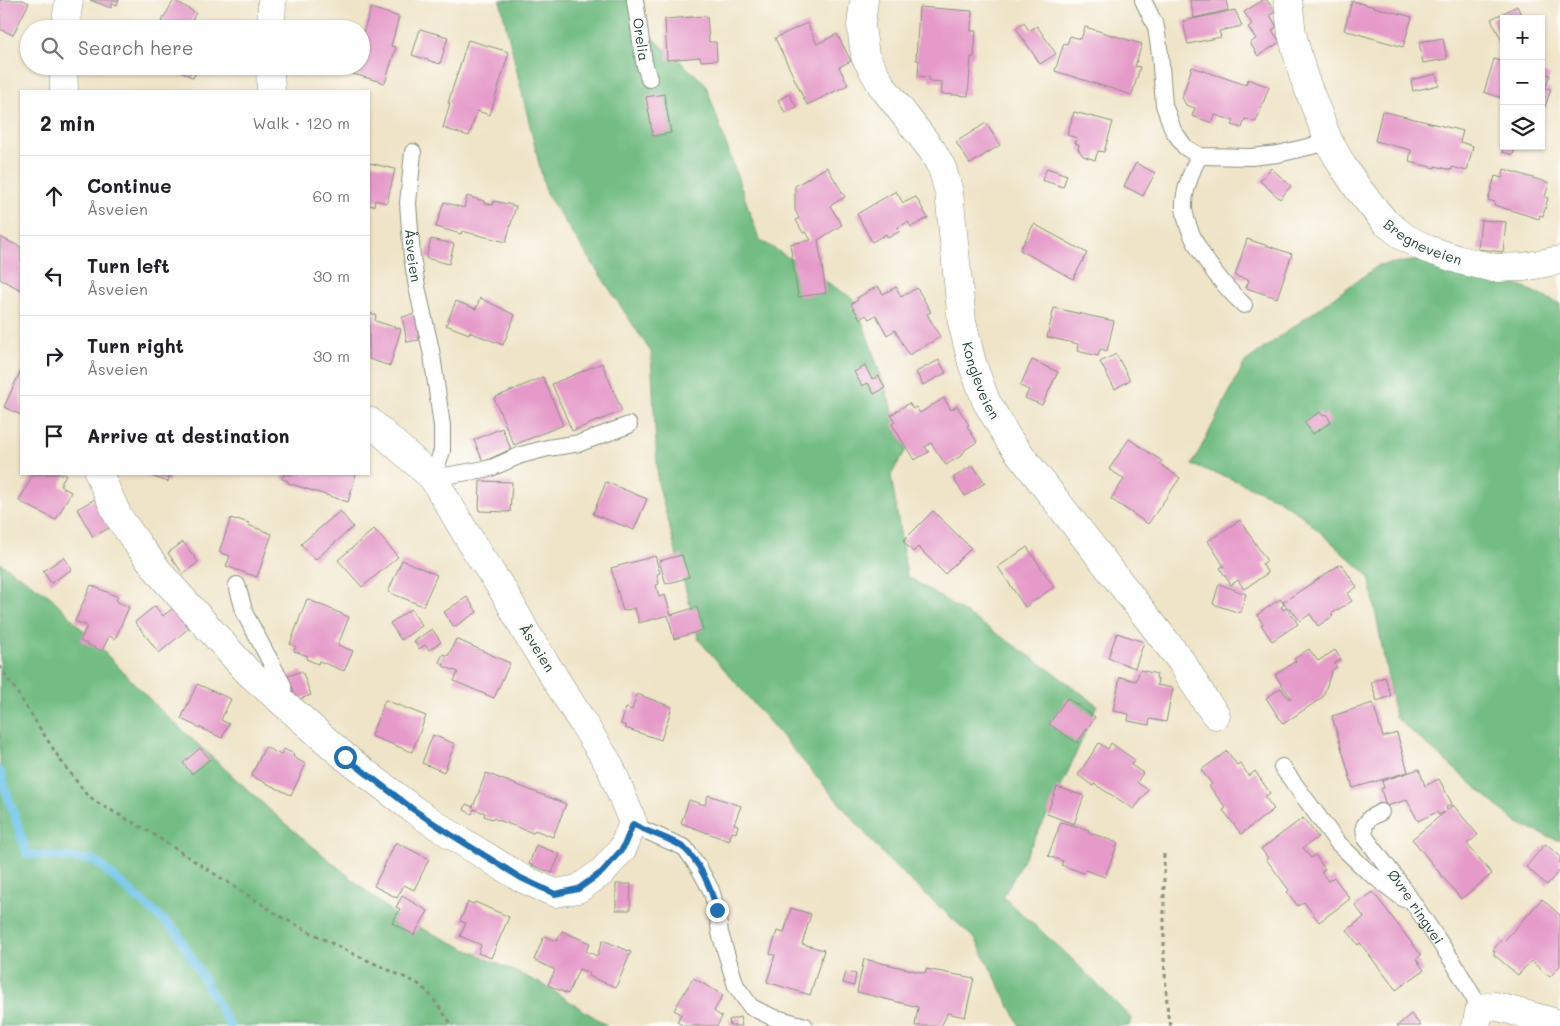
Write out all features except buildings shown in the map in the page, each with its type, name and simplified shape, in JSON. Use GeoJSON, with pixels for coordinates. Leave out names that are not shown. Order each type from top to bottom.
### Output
{"type":"FeatureCollection","features":[{"type":"Feature","properties":{"kind":"street"},"geometry":{"type":"LineString","coordinates":[[66,20],[68,0]]}},
{"type":"Feature","properties":{"kind":"street"},"geometry":{"type":"LineString","coordinates":[[271,20],[272,0]]}},
{"type":"Feature","properties":{"kind":"street","name":"Kongleveien"},"geometry":{"type":"LineString","coordinates":[[864,0],[861,26],[865,56],[882,86],[932,150],[942,168],[949,192],[962,322],[972,362],[986,401],[1009,440],[1181,661],[1216,715]]}},
{"type":"Feature","properties":{"kind":"street","name":"Bregneveien"},"geometry":{"type":"LineString","coordinates":[[1288,0],[1292,34],[1303,75],[1328,142],[1355,183],[1386,222],[1406,238],[1427,249],[1460,260],[1494,268],[1524,267],[1560,260]]}},
{"type":"Feature","properties":{"kind":"street"},"geometry":{"type":"LineString","coordinates":[[63,75],[64,90]]}},
{"type":"Feature","properties":{"kind":"street"},"geometry":{"type":"LineString","coordinates":[[270,75],[271,90]]}},
{"type":"Feature","properties":{"kind":"street","name":"Åsveien"},"geometry":{"type":"LineString","coordinates":[[370,422],[432,476],[477,552],[504,592],[527,634],[610,766],[633,824]]}},
{"type":"Feature","properties":{"kind":"street"},"geometry":{"type":"LineString","coordinates":[[99,475],[118,516],[162,576],[248,672],[345,757],[414,810],[521,878],[555,894],[578,889],[602,872],[623,848],[633,824]]}},
{"type":"Feature","properties":{"kind":"street","name":"Øvre ringvei"},"geometry":{"type":"LineString","coordinates":[[1478,1017],[1495,1006],[1560,1024]]}},
{"type":"Feature","properties":{"kind":"lane","name":"Orelia"},"geometry":{"type":"LineString","coordinates":[[635,0],[644,62],[649,79]]}},
{"type":"Feature","properties":{"kind":"lane"},"geometry":{"type":"LineString","coordinates":[[1142,0],[1156,27],[1164,104],[1173,130],[1185,147],[1199,156],[1251,157],[1278,154],[1328,142]]}},
{"type":"Feature","properties":{"kind":"lane","name":"Åsveien"},"geometry":{"type":"LineString","coordinates":[[413,152],[408,203],[412,257],[432,355],[442,426],[442,451],[432,476]]}},
{"type":"Feature","properties":{"kind":"lane"},"geometry":{"type":"LineString","coordinates":[[1199,156],[1188,183],[1184,206],[1189,227],[1209,264],[1232,294],[1244,305]]}},
{"type":"Feature","properties":{"kind":"lane"},"geometry":{"type":"LineString","coordinates":[[432,476],[491,468],[521,455],[580,443],[629,425]]}},
{"type":"Feature","properties":{"kind":"lane"},"geometry":{"type":"LineString","coordinates":[[237,585],[244,614],[283,685],[284,704]]}},
{"type":"Feature","properties":{"kind":"lane"},"geometry":{"type":"LineString","coordinates":[[1282,767],[1337,842],[1368,871],[1397,893],[1420,914]]}},
{"type":"Feature","properties":{"kind":"lane","name":"Øvre ringvei"},"geometry":{"type":"LineString","coordinates":[[1382,812],[1370,818],[1364,826],[1366,837],[1453,962],[1478,1017]]}},
{"type":"Feature","properties":{"kind":"lane"},"geometry":{"type":"LineString","coordinates":[[633,824],[684,848],[699,868],[711,890],[717,910],[720,933],[736,986],[751,1007],[772,1017],[805,1026]]}},
{"type":"Feature","properties":{"kind":"path"},"geometry":{"type":"LineString","coordinates":[[0,666],[61,761],[87,794],[98,803],[148,830],[283,918],[417,983],[428,992],[453,1026]]}},
{"type":"Feature","properties":{"kind":"path"},"geometry":{"type":"LineString","coordinates":[[1164,854],[1164,960],[1168,1016],[1171,1026]]}},
{"type":"Feature","properties":{"kind":"green space"},"geometry":{"type":"Polygon","coordinates":[[[500,0],[633,0],[638,26],[705,83],[759,239],[855,300],[906,450],[891,475],[907,576],[980,622],[1097,705],[1057,797],[1003,897],[1069,956],[1131,1018],[1129,1026],[1020,1026],[976,940],[890,862],[699,640],[658,483],[651,352],[546,193],[500,0]]]}},
{"type":"Feature","properties":{"kind":"green space"},"geometry":{"type":"Polygon","coordinates":[[[1455,256],[1560,304],[1560,841],[1518,824],[1395,717],[1369,576],[1301,515],[1276,498],[1227,477],[1192,465],[1245,362],[1379,265],[1455,256]]]}},
{"type":"Feature","properties":{"kind":"green space"},"geometry":{"type":"Polygon","coordinates":[[[0,563],[51,597],[159,709],[281,820],[399,918],[544,985],[608,1026],[0,1026],[0,563]]]}},
{"type":"Feature","properties":{"kind":"waterway"},"geometry":{"type":"LineString","coordinates":[[0,772],[27,854],[94,860],[177,932],[230,1026]]}},
{"type":"Feature","properties":{"kind":"route"},"geometry":{"type":"LineString","coordinates":[[345,757],[414,810],[450,834],[521,878],[555,894],[578,889],[602,872],[623,848],[633,824],[684,848],[699,868],[711,890],[717,910]]}}]}
